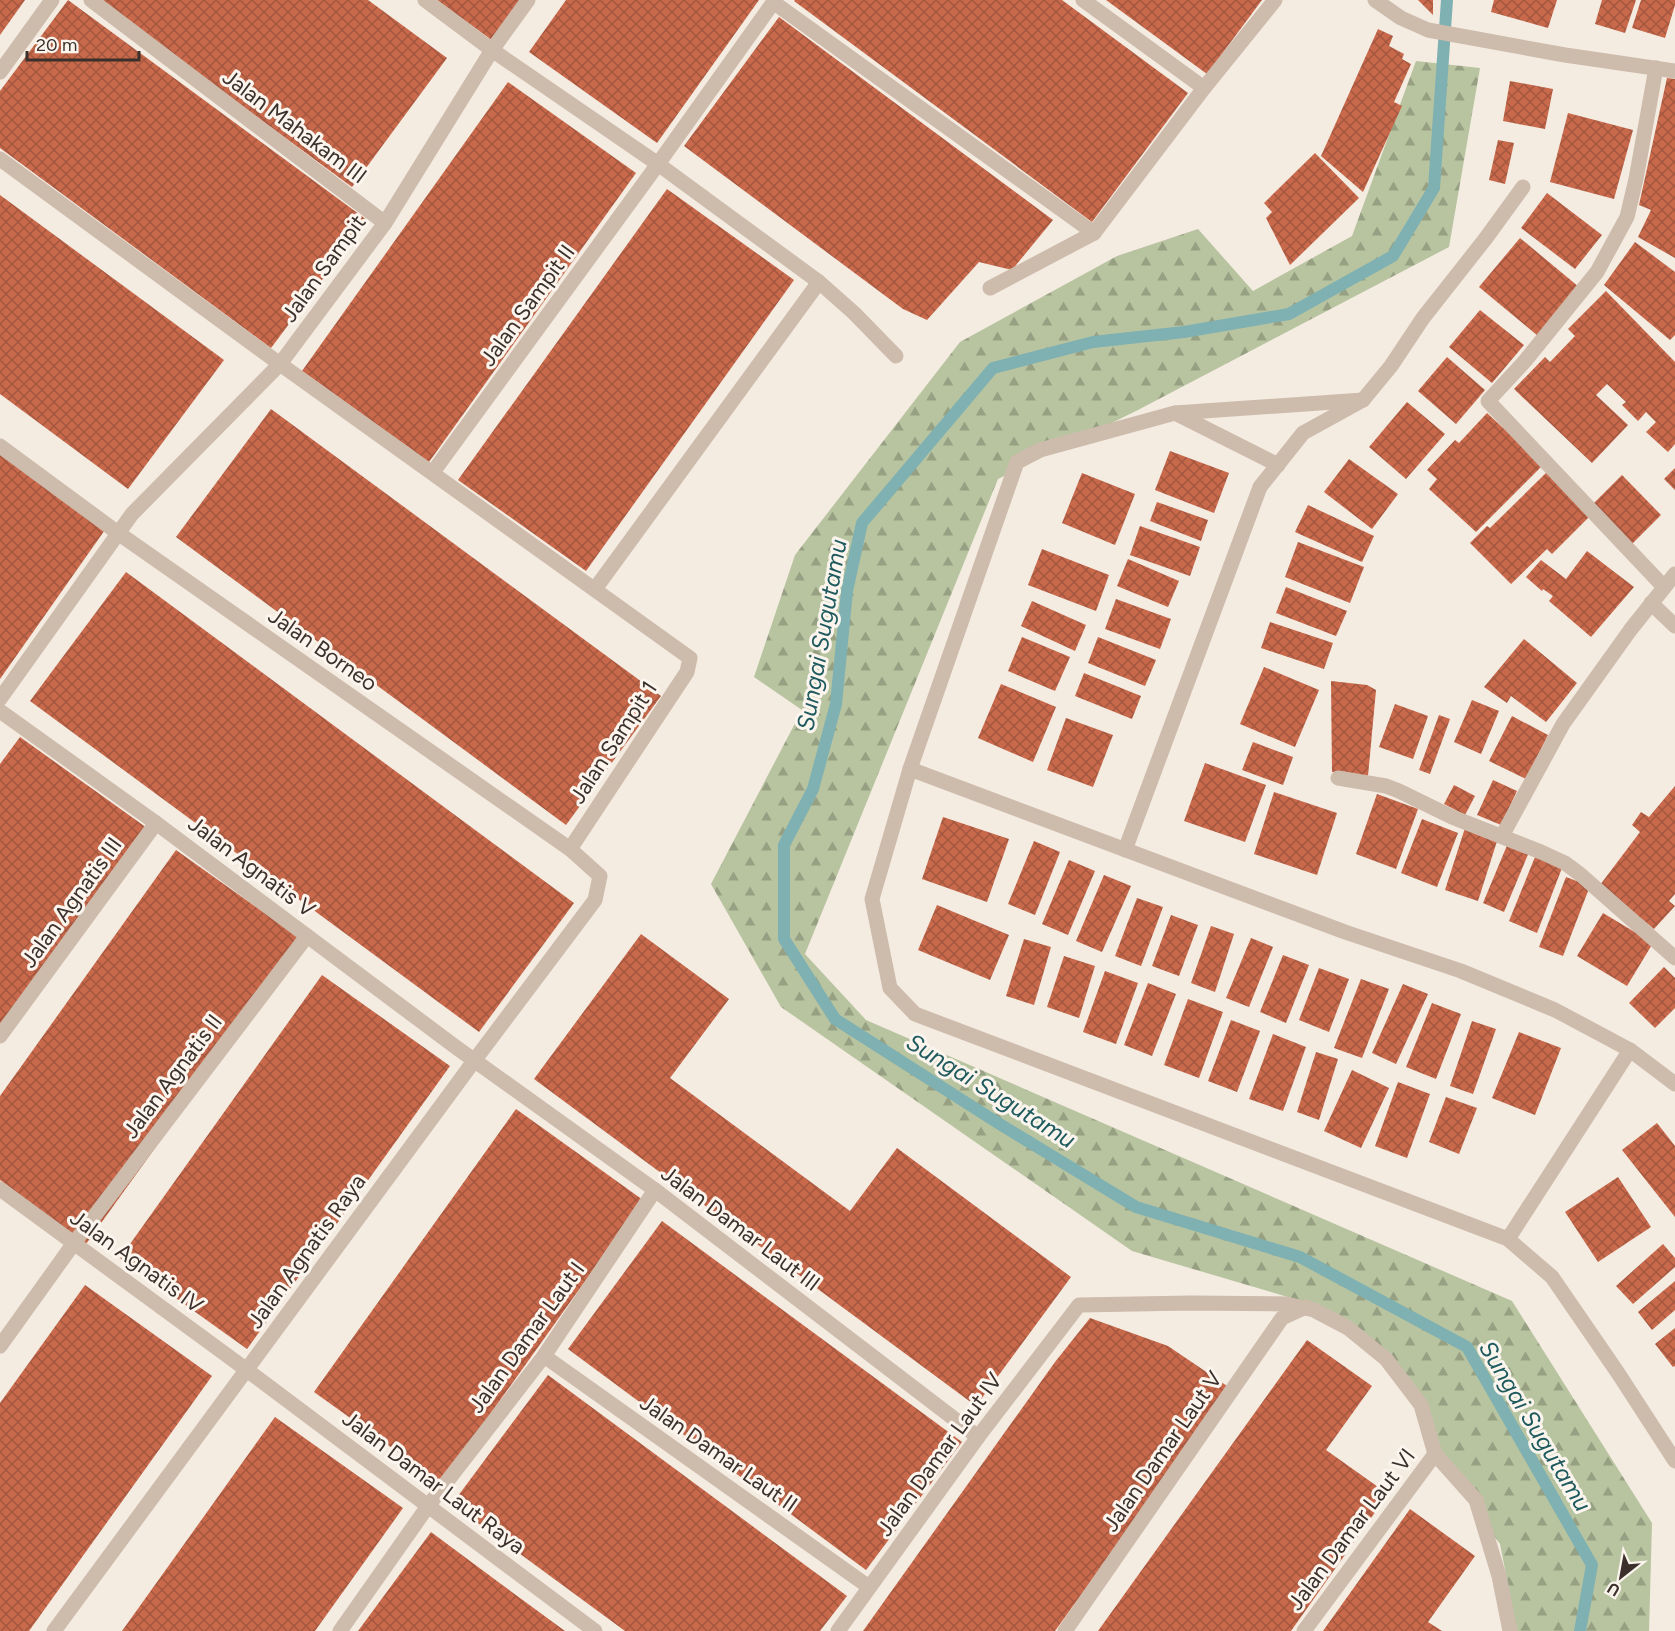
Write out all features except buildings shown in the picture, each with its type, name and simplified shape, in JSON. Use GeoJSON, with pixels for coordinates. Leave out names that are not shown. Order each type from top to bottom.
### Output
{"type":"FeatureCollection","features":[{"type":"Feature","properties":{"kind":"street"},"geometry":{"type":"LineString","coordinates":[[0,72],[52,0]]}},
{"type":"Feature","properties":{"kind":"street","name":"Jalan Mahakam III"},"geometry":{"type":"LineString","coordinates":[[91,0],[385,223]]}},
{"type":"Feature","properties":{"kind":"street"},"geometry":{"type":"LineString","coordinates":[[425,0],[492,50],[658,164],[819,282],[854,313],[896,356]]}},
{"type":"Feature","properties":{"kind":"street","name":"Jalan Sampit"},"geometry":{"type":"LineString","coordinates":[[0,699],[132,514],[280,364],[385,223],[492,50],[528,0]]}},
{"type":"Feature","properties":{"kind":"street"},"geometry":{"type":"LineString","coordinates":[[1083,0],[1204,88]]}},
{"type":"Feature","properties":{"kind":"street"},"geometry":{"type":"LineString","coordinates":[[990,288],[1094,233],[1204,88],[1275,0]]}},
{"type":"Feature","properties":{"kind":"street"},"geometry":{"type":"LineString","coordinates":[[1375,0],[1401,18],[1428,30],[1565,55],[1675,71]]}},
{"type":"Feature","properties":{"kind":"street"},"geometry":{"type":"LineString","coordinates":[[774,1],[1094,233]]}},
{"type":"Feature","properties":{"kind":"street","name":"Jalan Sampit II"},"geometry":{"type":"LineString","coordinates":[[433,472],[774,1]]}},
{"type":"Feature","properties":{"kind":"street"},"geometry":{"type":"LineString","coordinates":[[1656,68],[1627,217],[1597,272],[1525,362],[1488,401],[1664,587]]}},
{"type":"Feature","properties":{"kind":"street"},"geometry":{"type":"LineString","coordinates":[[0,159],[280,364],[595,589],[819,282]]}},
{"type":"Feature","properties":{"kind":"street"},"geometry":{"type":"LineString","coordinates":[[1125,850],[1260,487],[1304,434],[1363,400],[1391,366],[1423,318],[1523,188]]}},
{"type":"Feature","properties":{"kind":"street"},"geometry":{"type":"LineString","coordinates":[[1363,400],[1175,413],[1040,450],[1017,462],[910,770],[872,899],[890,988],[915,1014],[1508,1239],[1552,1277],[1675,1461]]}},
{"type":"Feature","properties":{"kind":"street"},"geometry":{"type":"LineString","coordinates":[[1175,413],[1278,465]]}},
{"type":"Feature","properties":{"kind":"street","name":"Jalan Borneo"},"geometry":{"type":"LineString","coordinates":[[0,446],[118,533],[570,849],[600,876],[595,900]]}},
{"type":"Feature","properties":{"kind":"street"},"geometry":{"type":"LineString","coordinates":[[1502,836],[1563,724],[1651,603],[1675,574]]}},
{"type":"Feature","properties":{"kind":"street","name":"Jalan Sampit 1"},"geometry":{"type":"LineString","coordinates":[[570,849],[687,672],[690,658],[595,589]]}},
{"type":"Feature","properties":{"kind":"street"},"geometry":{"type":"LineString","coordinates":[[1651,603],[1675,626]]}},
{"type":"Feature","properties":{"kind":"street","name":"Jalan Agnatis V"},"geometry":{"type":"LineString","coordinates":[[0,711],[156,823],[474,1061]]}},
{"type":"Feature","properties":{"kind":"street"},"geometry":{"type":"LineString","coordinates":[[910,770],[1345,932],[1461,971],[1555,1010],[1630,1050],[1675,1084]]}},
{"type":"Feature","properties":{"kind":"street"},"geometry":{"type":"LineString","coordinates":[[1338,778],[1386,786],[1452,817],[1565,863],[1675,958]]}},
{"type":"Feature","properties":{"kind":"street","name":"Jalan Agnatis III"},"geometry":{"type":"LineString","coordinates":[[0,1036],[156,823]]}},
{"type":"Feature","properties":{"kind":"street","name":"Jalan Agnatis Raya"},"geometry":{"type":"LineString","coordinates":[[54,1631],[595,900]]}},
{"type":"Feature","properties":{"kind":"street","name":"Jalan Agnatis II"},"geometry":{"type":"LineString","coordinates":[[74,1243],[307,936]]}},
{"type":"Feature","properties":{"kind":"street"},"geometry":{"type":"LineString","coordinates":[[1508,1239],[1630,1050]]}},
{"type":"Feature","properties":{"kind":"street","name":"Jalan Damar Laut III"},"geometry":{"type":"LineString","coordinates":[[474,1061],[655,1191],[978,1437]]}},
{"type":"Feature","properties":{"kind":"street","name":"Jalan Agnatis IV"},"geometry":{"type":"LineString","coordinates":[[0,1190],[246,1370]]}},
{"type":"Feature","properties":{"kind":"street","name":"Jalan Damar Laut I"},"geometry":{"type":"LineString","coordinates":[[340,1631],[428,1506],[544,1356],[655,1191]]}},
{"type":"Feature","properties":{"kind":"street"},"geometry":{"type":"LineString","coordinates":[[0,1346],[74,1243]]}},
{"type":"Feature","properties":{"kind":"street","name":"Jalan Damar Laut IV"},"geometry":{"type":"LineString","coordinates":[[838,1631],[978,1437],[1078,1305],[1191,1303],[1286,1304],[1306,1307]]}},
{"type":"Feature","properties":{"kind":"street"},"geometry":{"type":"LineString","coordinates":[[1306,1307],[1348,1328],[1386,1359],[1421,1405],[1435,1454],[1476,1500],[1499,1576],[1510,1631]]}},
{"type":"Feature","properties":{"kind":"street","name":"Jalan Damar Laut V"},"geometry":{"type":"LineString","coordinates":[[1065,1631],[1282,1318],[1306,1307]]}},
{"type":"Feature","properties":{"kind":"street","name":"Jalan Damar Laut II"},"geometry":{"type":"LineString","coordinates":[[544,1356],[868,1587]]}},
{"type":"Feature","properties":{"kind":"street","name":"Jalan Damar Laut Raya"},"geometry":{"type":"LineString","coordinates":[[246,1370],[595,1631]]}},
{"type":"Feature","properties":{"kind":"street","name":"Jalan Damar Laut VI"},"geometry":{"type":"LineString","coordinates":[[1304,1631],[1435,1454]]}},
{"type":"Feature","properties":{"kind":"green space"},"geometry":{"type":"Polygon","coordinates":[[[1416,61],[1480,68],[1449,247],[1136,411],[998,479],[805,954],[866,1020],[1512,1301],[1652,1523],[1649,1631],[1517,1631],[1500,1544],[1435,1454],[1416,1395],[1315,1305],[1132,1251],[781,1007],[711,884],[802,710],[754,677],[795,555],[960,342],[1117,256],[1198,229],[1253,291],[1352,236],[1416,61]]]}},
{"type":"Feature","properties":{"kind":"waterway","name":"Sungai Sugutamu"},"geometry":{"type":"LineString","coordinates":[[1447,0],[1434,188],[1393,256],[1289,314],[1184,332],[1093,342],[993,368],[862,523],[847,591],[836,704],[813,789],[784,845],[784,939],[835,1019],[998,1123],[1136,1207],[1300,1257],[1467,1347],[1592,1565],[1580,1631]]}}]}
